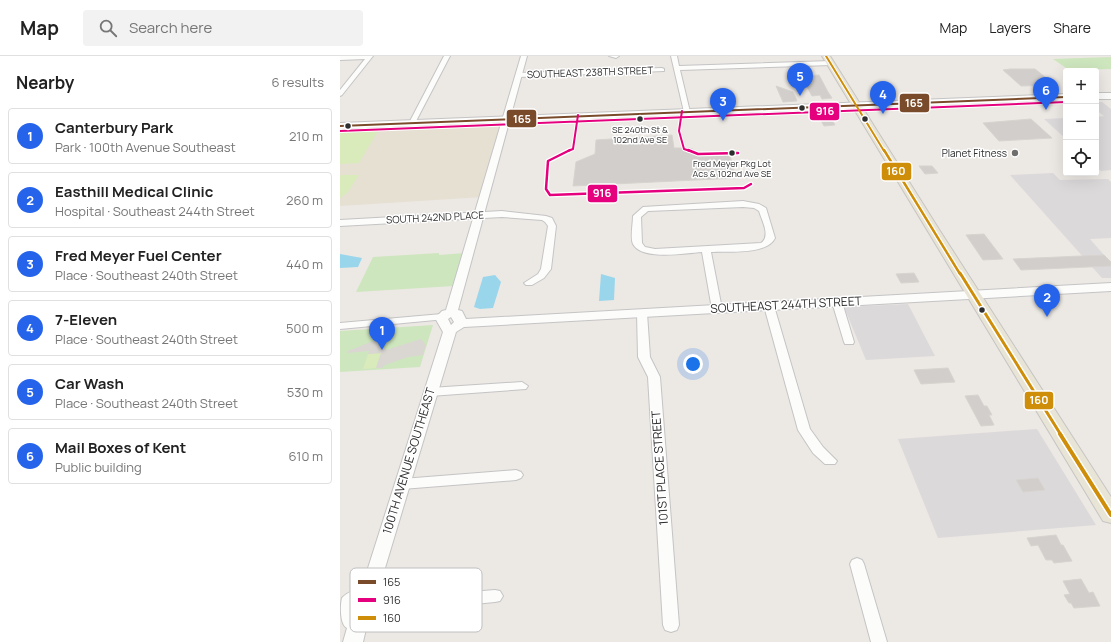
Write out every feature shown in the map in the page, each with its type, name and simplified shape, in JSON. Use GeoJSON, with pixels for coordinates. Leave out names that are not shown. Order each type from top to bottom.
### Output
{"type":"FeatureCollection","features":[{"type":"Feature","properties":{"kind":"main road"},"geometry":{"type":"LineString","coordinates":[[828,59],[933,231],[1111,515]]}},
{"type":"Feature","properties":{"kind":"main road"},"geometry":{"type":"LineString","coordinates":[[1099,96],[1111,96]]}},
{"type":"Feature","properties":{"kind":"main road"},"geometry":{"type":"LineString","coordinates":[[340,126],[1063,98]]}},
{"type":"Feature","properties":{"kind":"street"},"geometry":{"type":"LineString","coordinates":[[412,123],[447,56]]}},
{"type":"Feature","properties":{"kind":"street","name":"100TH AVENUE SOUTHEAST"},"geometry":{"type":"LineString","coordinates":[[377,568],[451,321],[478,214],[524,56]]}},
{"type":"Feature","properties":{"kind":"street"},"geometry":{"type":"LineString","coordinates":[[674,56],[687,112]]}},
{"type":"Feature","properties":{"kind":"street"},"geometry":{"type":"LineString","coordinates":[[340,58],[369,57]]}},
{"type":"Feature","properties":{"kind":"street"},"geometry":{"type":"LineString","coordinates":[[341,92],[369,57]]}},
{"type":"Feature","properties":{"kind":"street","name":"SOUTHEAST 238TH STREET"},"geometry":{"type":"LineString","coordinates":[[669,70],[757,62],[828,59]]}},
{"type":"Feature","properties":{"kind":"street","name":"SOUTHEAST 238TH STREET"},"geometry":{"type":"LineString","coordinates":[[519,75],[662,70]]}},
{"type":"Feature","properties":{"kind":"street"},"geometry":{"type":"LineString","coordinates":[[743,204],[756,206],[763,210],[771,235],[769,242],[757,247],[706,250],[654,252],[642,249],[637,243],[636,216],[646,209],[743,204]]}},
{"type":"Feature","properties":{"kind":"street","name":"SOUTH 242ND PLACE"},"geometry":{"type":"LineString","coordinates":[[340,222],[478,214],[529,216],[549,220],[552,228],[546,269],[541,276],[529,283]]}},
{"type":"Feature","properties":{"kind":"street"},"geometry":{"type":"LineString","coordinates":[[706,250],[717,309]]}},
{"type":"Feature","properties":{"kind":"street","name":"SOUTHEAST 244TH STREET"},"geometry":{"type":"LineString","coordinates":[[451,321],[642,313],[1111,287]]}},
{"type":"Feature","properties":{"kind":"street"},"geometry":{"type":"LineString","coordinates":[[837,302],[849,342]]}},
{"type":"Feature","properties":{"kind":"street"},"geometry":{"type":"LineString","coordinates":[[769,306],[804,430],[814,446],[830,461]]}},
{"type":"Feature","properties":{"kind":"street","name":"101ST PLACE STREET"},"geometry":{"type":"LineString","coordinates":[[642,313],[645,363],[652,369],[654,377],[671,625]]}},
{"type":"Feature","properties":{"kind":"street"},"geometry":{"type":"LineString","coordinates":[[340,326],[451,321]]}},
{"type":"Feature","properties":{"kind":"street"},"geometry":{"type":"LineString","coordinates":[[430,392],[522,386]]}},
{"type":"Feature","properties":{"kind":"street"},"geometry":{"type":"LineString","coordinates":[[402,484],[516,475]]}},
{"type":"Feature","properties":{"kind":"street"},"geometry":{"type":"LineString","coordinates":[[857,564],[879,642]]}},
{"type":"Feature","properties":{"kind":"street"},"geometry":{"type":"LineString","coordinates":[[482,597],[495,596]]}},
{"type":"Feature","properties":{"kind":"street"},"geometry":{"type":"LineString","coordinates":[[348,615],[350,628]]}},
{"type":"Feature","properties":{"kind":"street"},"geometry":{"type":"LineString","coordinates":[[351,632],[352,642]]}},
{"type":"Feature","properties":{"kind":"shaded area"},"geometry":{"type":"Polygon","coordinates":[[[1099,102],[1102,102],[1111,109],[1111,170],[1101,171],[1099,169],[1099,117],[1104,116],[1099,112],[1099,102]]]}},
{"type":"Feature","properties":{"kind":"shaded area"},"geometry":{"type":"Polygon","coordinates":[[[1063,118],[1063,136],[1044,119],[1063,118]]]}},
{"type":"Feature","properties":{"kind":"shaded area"},"geometry":{"type":"Polygon","coordinates":[[[505,119],[483,197],[340,206],[340,126],[505,119]]]}},
{"type":"Feature","properties":{"kind":"shaded area"},"geometry":{"type":"Polygon","coordinates":[[[1053,173],[1060,180],[1108,179],[1111,182],[1111,238],[1090,239],[1111,263],[1111,278],[1102,278],[1010,175],[1053,173]]]}},
{"type":"Feature","properties":{"kind":"shaded area"},"geometry":{"type":"Polygon","coordinates":[[[908,304],[935,356],[866,360],[844,307],[908,304]]]}},
{"type":"Feature","properties":{"kind":"shaded area"},"geometry":{"type":"Polygon","coordinates":[[[421,339],[426,345],[423,355],[408,357],[385,365],[382,368],[376,368],[381,353],[368,354],[369,351],[347,353],[348,351],[373,341],[380,343],[386,350],[421,339]]]}},
{"type":"Feature","properties":{"kind":"shaded area"},"geometry":{"type":"Polygon","coordinates":[[[1037,429],[1096,525],[938,538],[898,439],[1037,429]]]}},
{"type":"Feature","properties":{"kind":"green space"},"geometry":{"type":"Polygon","coordinates":[[[1111,57],[1111,69],[1066,68],[1053,59],[1111,57]]]}},
{"type":"Feature","properties":{"kind":"green space"},"geometry":{"type":"Polygon","coordinates":[[[378,131],[359,163],[340,164],[340,133],[378,131]]]}},
{"type":"Feature","properties":{"kind":"green space"},"geometry":{"type":"Polygon","coordinates":[[[340,175],[359,175],[348,192],[340,198],[340,175]]]}},
{"type":"Feature","properties":{"kind":"green space"},"geometry":{"type":"Polygon","coordinates":[[[439,253],[439,255],[465,253],[454,286],[356,292],[373,257],[439,253]]]}},
{"type":"Feature","properties":{"kind":"green space"},"geometry":{"type":"Polygon","coordinates":[[[433,325],[420,367],[340,372],[340,331],[433,325]]]}},
{"type":"Feature","properties":{"kind":"green space"},"geometry":{"type":"Polygon","coordinates":[[[381,353],[376,368],[363,369],[368,354],[381,353]]]}},
{"type":"Feature","properties":{"kind":"water"},"geometry":{"type":"Polygon","coordinates":[[[340,254],[362,258],[358,267],[340,268],[340,254]]]}},
{"type":"Feature","properties":{"kind":"water"},"geometry":{"type":"Polygon","coordinates":[[[601,274],[615,278],[614,300],[599,301],[601,274]]]}},
{"type":"Feature","properties":{"kind":"water"},"geometry":{"type":"Polygon","coordinates":[[[495,275],[501,282],[493,308],[480,309],[474,307],[483,277],[495,275]]]}},
{"type":"Feature","properties":{"kind":"building"},"geometry":{"type":"Polygon","coordinates":[[[1035,69],[1055,85],[1021,86],[1003,70],[1035,69]]]}},
{"type":"Feature","properties":{"kind":"building"},"geometry":{"type":"Polygon","coordinates":[[[819,75],[832,98],[822,99],[820,95],[812,96],[801,76],[819,75]]]}},
{"type":"Feature","properties":{"kind":"building"},"geometry":{"type":"Polygon","coordinates":[[[776,86],[793,92],[797,101],[783,102],[776,86]]]}},
{"type":"Feature","properties":{"kind":"building"},"geometry":{"type":"Polygon","coordinates":[[[817,113],[828,113],[835,125],[824,126],[817,113]]]}},
{"type":"Feature","properties":{"kind":"building"},"geometry":{"type":"Polygon","coordinates":[[[1031,119],[1052,138],[999,141],[983,123],[1031,119]]]}},
{"type":"Feature","properties":{"kind":"building"},"geometry":{"type":"Polygon","coordinates":[[[672,135],[674,148],[693,149],[694,153],[729,152],[736,178],[573,186],[576,162],[595,154],[596,140],[672,135]]]}},
{"type":"Feature","properties":{"kind":"building"},"geometry":{"type":"Polygon","coordinates":[[[919,166],[932,166],[938,173],[925,174],[919,166]]]}},
{"type":"Feature","properties":{"kind":"building"},"geometry":{"type":"Polygon","coordinates":[[[984,234],[1003,259],[983,260],[966,235],[984,234]]]}},
{"type":"Feature","properties":{"kind":"building"},"geometry":{"type":"Polygon","coordinates":[[[1104,255],[1111,262],[1111,266],[1021,270],[1013,259],[1104,255]]]}},
{"type":"Feature","properties":{"kind":"building"},"geometry":{"type":"Polygon","coordinates":[[[914,273],[919,282],[901,283],[896,274],[914,273]]]}},
{"type":"Feature","properties":{"kind":"building"},"geometry":{"type":"Polygon","coordinates":[[[948,368],[955,382],[921,384],[914,370],[948,368]]]}},
{"type":"Feature","properties":{"kind":"building"},"geometry":{"type":"Polygon","coordinates":[[[978,395],[984,406],[987,406],[992,415],[989,415],[994,425],[981,426],[965,396],[978,395]]]}},
{"type":"Feature","properties":{"kind":"building"},"geometry":{"type":"Polygon","coordinates":[[[1038,478],[1045,490],[1023,492],[1016,480],[1038,478]]]}},
{"type":"Feature","properties":{"kind":"building"},"geometry":{"type":"Polygon","coordinates":[[[1056,535],[1072,561],[1054,563],[1052,560],[1046,560],[1038,545],[1031,546],[1027,538],[1056,535]]]}},
{"type":"Feature","properties":{"kind":"building"},"geometry":{"type":"Polygon","coordinates":[[[1081,579],[1089,593],[1093,592],[1100,606],[1074,608],[1071,603],[1069,603],[1064,595],[1070,594],[1063,581],[1081,579]]]}},
{"type":"Feature","properties":{"kind":"transit line","name":"160"},"geometry":{"type":"LineString","coordinates":[[826,56],[933,231],[1111,515]]}},
{"type":"Feature","properties":{"kind":"transit line","name":"165"},"geometry":{"type":"LineString","coordinates":[[340,126],[1063,97]]}},
{"type":"Feature","properties":{"kind":"transit line","name":"916"},"geometry":{"type":"LineString","coordinates":[[340,131],[1063,102]]}},
{"type":"Feature","properties":{"kind":"transit line","name":"916"},"geometry":{"type":"LineString","coordinates":[[682,111],[679,131],[684,149],[698,154],[738,153]]}},
{"type":"Feature","properties":{"kind":"transit line","name":"916"},"geometry":{"type":"LineString","coordinates":[[578,115],[573,149],[548,161],[546,189],[550,195],[744,188],[751,184]]}},
{"type":"Feature","properties":{"kind":"place","name":"Car Wash"},"geometry":{"type":"Point","coordinates":[800,96]}},
{"type":"Feature","properties":{"kind":"place","name":"Mail Boxes of Kent"},"geometry":{"type":"Point","coordinates":[1046,110]}},
{"type":"Feature","properties":{"kind":"place","name":"7-Eleven"},"geometry":{"type":"Point","coordinates":[883,114]}},
{"type":"Feature","properties":{"kind":"place","name":"SE 240th St & 102nd Ave SE"},"geometry":{"type":"Point","coordinates":[640,119]}},
{"type":"Feature","properties":{"kind":"place","name":"Fred Meyer Fuel Center"},"geometry":{"type":"Point","coordinates":[723,121]}},
{"type":"Feature","properties":{"kind":"place","name":"Fred Meyer Pkg Lot Acs & 102nd Ave SE"},"geometry":{"type":"Point","coordinates":[732,153]}},
{"type":"Feature","properties":{"kind":"place","name":"Planet Fitness"},"geometry":{"type":"Point","coordinates":[1015,153]}},
{"type":"Feature","properties":{"kind":"place","name":"Easthill Medical Clinic"},"geometry":{"type":"Point","coordinates":[1047,317]}},
{"type":"Feature","properties":{"kind":"place","name":"Canterbury Park"},"geometry":{"type":"Point","coordinates":[382,350]}}]}
